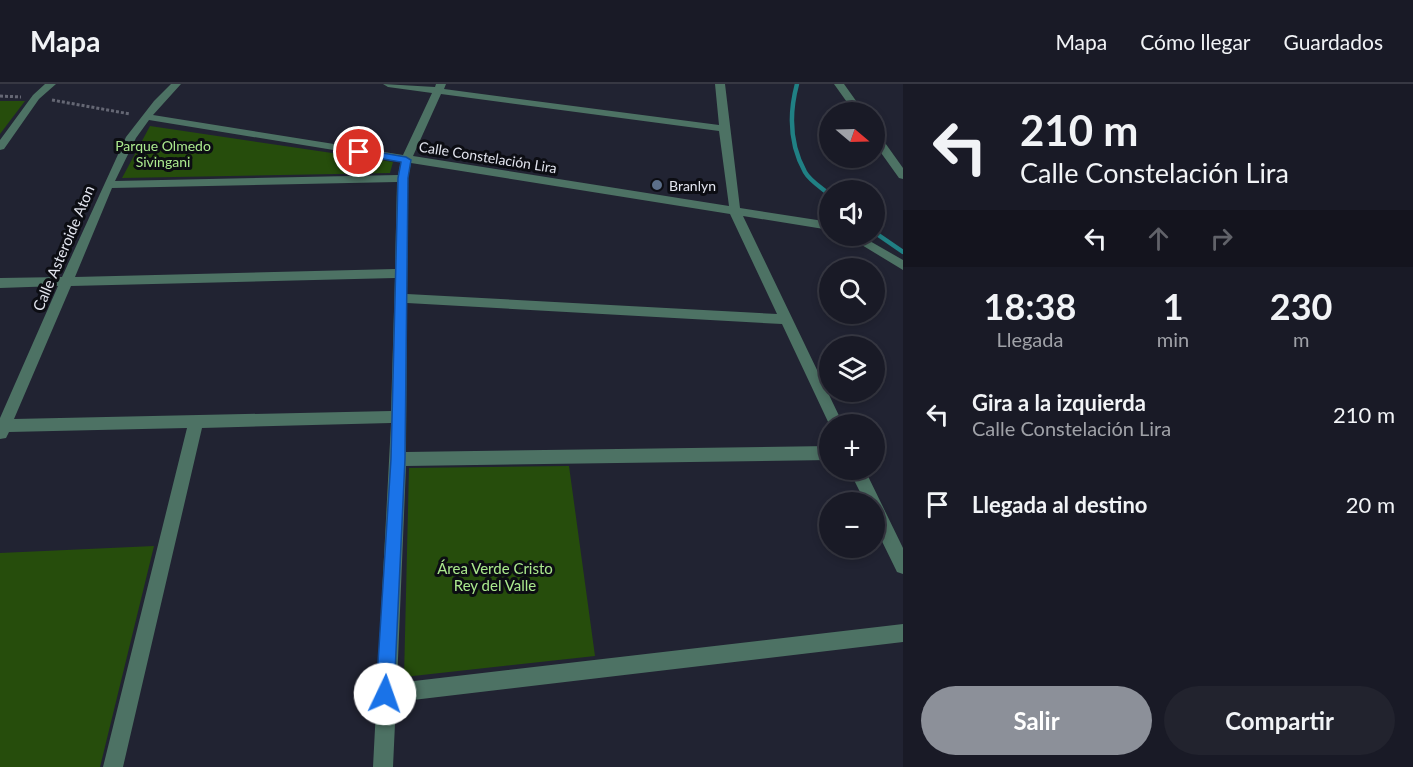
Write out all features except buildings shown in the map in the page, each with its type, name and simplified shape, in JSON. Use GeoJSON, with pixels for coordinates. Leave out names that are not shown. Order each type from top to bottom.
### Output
{"type":"FeatureCollection","features":[{"type":"Feature","properties":{"kind":"street"},"geometry":{"type":"LineString","coordinates":[[0,147],[36,97],[51,84]]}},
{"type":"Feature","properties":{"kind":"street","name":"Calle Asteroide Aton"},"geometry":{"type":"LineString","coordinates":[[1,429],[131,137],[176,84]]}},
{"type":"Feature","properties":{"kind":"street"},"geometry":{"type":"LineString","coordinates":[[388,84],[440,88],[724,129]]}},
{"type":"Feature","properties":{"kind":"street"},"geometry":{"type":"LineString","coordinates":[[720,84],[735,212],[831,414]]}},
{"type":"Feature","properties":{"kind":"street"},"geometry":{"type":"LineString","coordinates":[[839,84],[852,102]]}},
{"type":"Feature","properties":{"kind":"street"},"geometry":{"type":"LineString","coordinates":[[383,767],[398,459],[403,178],[406,160],[440,88]]}},
{"type":"Feature","properties":{"kind":"street","name":"Calle Constelación Lira"},"geometry":{"type":"LineString","coordinates":[[146,117],[819,224]]}},
{"type":"Feature","properties":{"kind":"street"},"geometry":{"type":"LineString","coordinates":[[885,151],[903,176]]}},
{"type":"Feature","properties":{"kind":"street"},"geometry":{"type":"LineString","coordinates":[[108,185],[403,178]]}},
{"type":"Feature","properties":{"kind":"street"},"geometry":{"type":"LineString","coordinates":[[870,246],[903,266]]}},
{"type":"Feature","properties":{"kind":"street"},"geometry":{"type":"LineString","coordinates":[[0,283],[401,273]]}},
{"type":"Feature","properties":{"kind":"street"},"geometry":{"type":"LineString","coordinates":[[401,298],[786,319]]}},
{"type":"Feature","properties":{"kind":"street"},"geometry":{"type":"LineString","coordinates":[[1,429],[196,420],[399,417]]}},
{"type":"Feature","properties":{"kind":"street"},"geometry":{"type":"LineString","coordinates":[[113,767],[196,420]]}},
{"type":"Feature","properties":{"kind":"street"},"geometry":{"type":"LineString","coordinates":[[398,459],[819,453]]}},
{"type":"Feature","properties":{"kind":"street"},"geometry":{"type":"LineString","coordinates":[[885,528],[903,566]]}},
{"type":"Feature","properties":{"kind":"street"},"geometry":{"type":"LineString","coordinates":[[385,694],[903,633]]}},
{"type":"Feature","properties":{"kind":"path"},"geometry":{"type":"LineString","coordinates":[[0,96],[36,97],[146,117]]}},
{"type":"Feature","properties":{"kind":"green space"},"geometry":{"type":"Polygon","coordinates":[[[0,101],[25,101],[0,134],[0,101]]]}},
{"type":"Feature","properties":{"kind":"green space","name":"Parque Olmedo Sivingani"},"geometry":{"type":"Polygon","coordinates":[[[150,126],[393,162],[390,173],[122,178],[150,126]]]}},
{"type":"Feature","properties":{"kind":"green space","name":"Área Verde Cristo Rey del Valle"},"geometry":{"type":"Polygon","coordinates":[[[569,466],[595,656],[404,677],[409,468],[569,466]]]}},
{"type":"Feature","properties":{"kind":"green space"},"geometry":{"type":"Polygon","coordinates":[[[154,546],[100,767],[0,767],[0,553],[154,546]]]}},
{"type":"Feature","properties":{"kind":"waterway"},"geometry":{"type":"LineString","coordinates":[[797,84],[792,118],[796,151],[807,175],[819,186]]}},
{"type":"Feature","properties":{"kind":"waterway"},"geometry":{"type":"LineString","coordinates":[[885,240],[903,252]]}},
{"type":"Feature","properties":{"kind":"place","name":"Branlyn"},"geometry":{"type":"Point","coordinates":[657,185]}},
{"type":"Feature","properties":{"kind":"route"},"geometry":{"type":"LineString","coordinates":[[359,152],[406,160],[403,178],[398,459],[385,694]]}}]}
